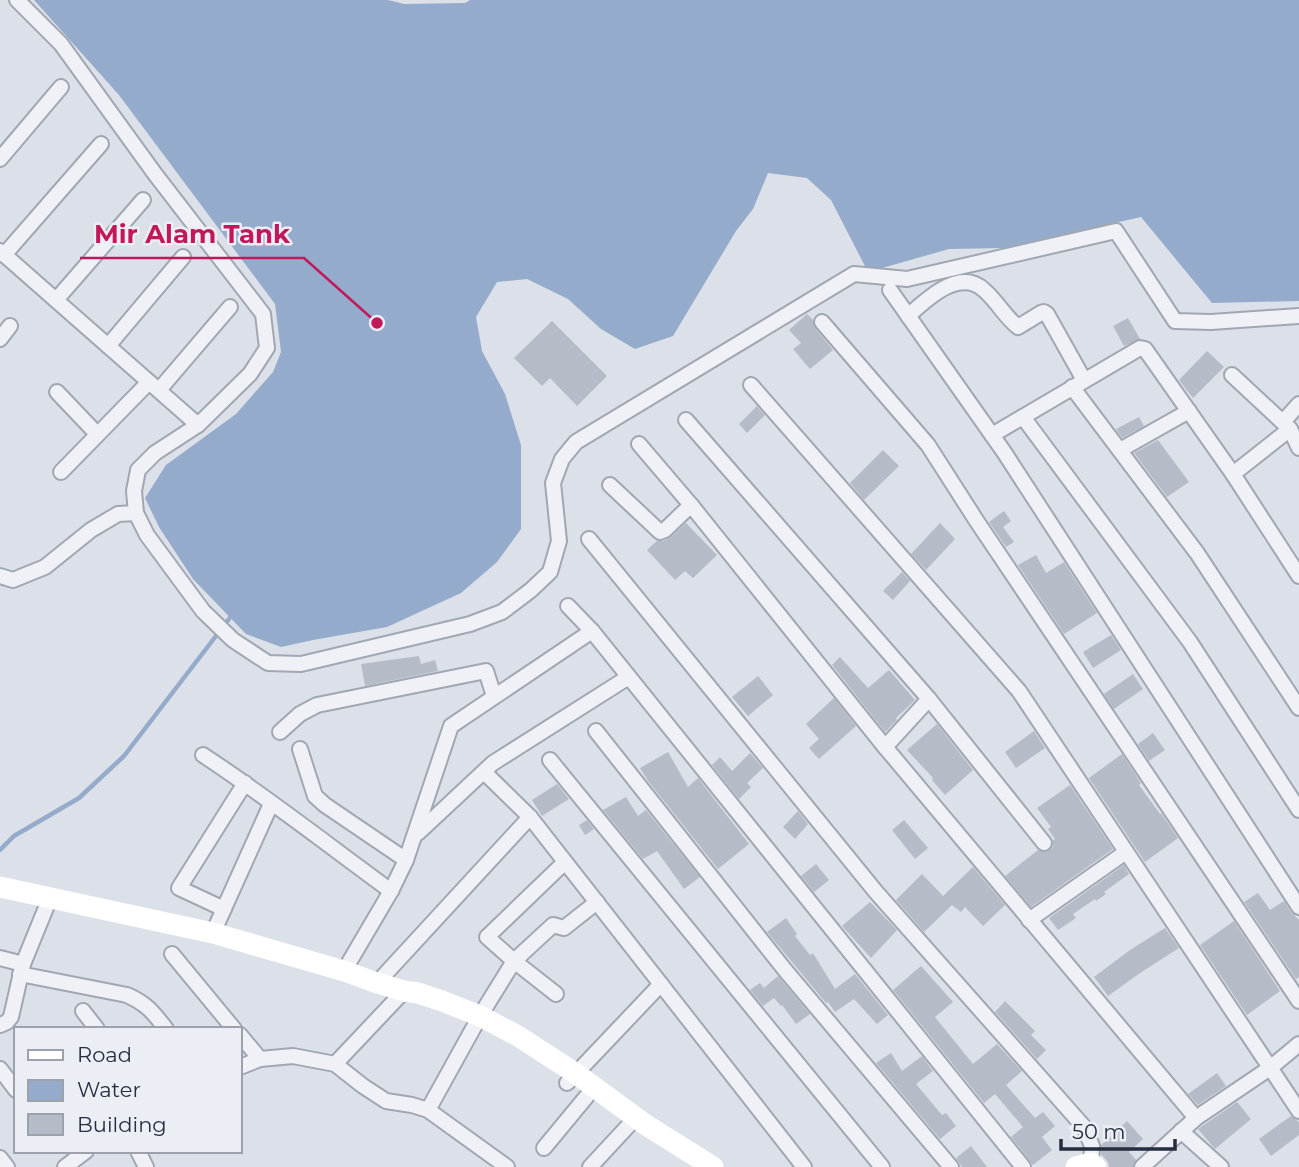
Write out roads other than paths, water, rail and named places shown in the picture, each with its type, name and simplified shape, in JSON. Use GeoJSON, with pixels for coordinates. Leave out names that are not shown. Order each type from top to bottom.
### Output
{"type":"FeatureCollection","features":[{"type":"Feature","properties":{"kind":"main road"},"geometry":{"type":"LineString","coordinates":[[0,887],[213,933],[442,1001],[713,1167]]}},
{"type":"Feature","properties":{"kind":"main road"},"geometry":{"type":"LineString","coordinates":[[571,1078],[587,1096],[692,1167]]}},
{"type":"Feature","properties":{"kind":"street"},"geometry":{"type":"LineString","coordinates":[[17,0],[61,44],[155,174],[263,314],[267,348],[250,374],[198,425],[155,453],[138,470],[134,491],[136,513],[147,535],[203,611],[229,637],[268,663],[301,664],[470,624],[502,612],[550,572],[559,541],[552,483],[562,459],[576,442],[855,274],[907,279],[1116,231],[1175,321],[1211,322],[1299,316]]}},
{"type":"Feature","properties":{"kind":"street"},"geometry":{"type":"LineString","coordinates":[[0,159],[61,87]]}},
{"type":"Feature","properties":{"kind":"street"},"geometry":{"type":"LineString","coordinates":[[101,144],[2,253],[198,425]]}},
{"type":"Feature","properties":{"kind":"street"},"geometry":{"type":"LineString","coordinates":[[56,300],[143,200]]}},
{"type":"Feature","properties":{"kind":"street"},"geometry":{"type":"LineString","coordinates":[[108,346],[183,257]]}},
{"type":"Feature","properties":{"kind":"street"},"geometry":{"type":"LineString","coordinates":[[908,316],[940,289],[958,282],[983,288],[1018,327],[1041,313],[1047,314],[1078,384],[1120,450],[1197,553],[1299,708]]}},
{"type":"Feature","properties":{"kind":"street"},"geometry":{"type":"LineString","coordinates":[[890,290],[992,435],[1299,907]]}},
{"type":"Feature","properties":{"kind":"street"},"geometry":{"type":"LineString","coordinates":[[61,472],[97,434],[154,386],[230,307]]}},
{"type":"Feature","properties":{"kind":"street"},"geometry":{"type":"LineString","coordinates":[[822,322],[928,445],[1299,1000]]}},
{"type":"Feature","properties":{"kind":"street"},"geometry":{"type":"LineString","coordinates":[[0,339],[10,326]]}},
{"type":"Feature","properties":{"kind":"street"},"geometry":{"type":"LineString","coordinates":[[992,435],[1140,348],[1145,349],[1233,474],[1299,576]]}},
{"type":"Feature","properties":{"kind":"street"},"geometry":{"type":"LineString","coordinates":[[1232,375],[1286,426],[1299,448]]}},
{"type":"Feature","properties":{"kind":"street"},"geometry":{"type":"LineString","coordinates":[[751,385],[1019,691],[1299,1111]]}},
{"type":"Feature","properties":{"kind":"street"},"geometry":{"type":"LineString","coordinates":[[57,391],[97,434]]}},
{"type":"Feature","properties":{"kind":"street"},"geometry":{"type":"LineString","coordinates":[[1233,474],[1286,426],[1299,404]]}},
{"type":"Feature","properties":{"kind":"street"},"geometry":{"type":"LineString","coordinates":[[1120,450],[1189,411]]}},
{"type":"Feature","properties":{"kind":"street"},"geometry":{"type":"LineString","coordinates":[[1024,417],[1190,642],[1299,810]]}},
{"type":"Feature","properties":{"kind":"street"},"geometry":{"type":"LineString","coordinates":[[686,420],[929,699],[1044,843]]}},
{"type":"Feature","properties":{"kind":"street"},"geometry":{"type":"LineString","coordinates":[[639,444],[885,747],[1196,1118]]}},
{"type":"Feature","properties":{"kind":"street"},"geometry":{"type":"LineString","coordinates":[[610,485],[660,532],[691,505]]}},
{"type":"Feature","properties":{"kind":"street"},"geometry":{"type":"LineString","coordinates":[[0,576],[13,580],[45,567],[91,530],[118,514],[136,513]]}},
{"type":"Feature","properties":{"kind":"street"},"geometry":{"type":"LineString","coordinates":[[589,539],[876,892],[1084,1127],[1092,1146],[1088,1166]]}},
{"type":"Feature","properties":{"kind":"street"},"geometry":{"type":"LineString","coordinates":[[568,606],[592,632],[1023,1167]]}},
{"type":"Feature","properties":{"kind":"street"},"geometry":{"type":"LineString","coordinates":[[344,971],[406,860],[451,726],[592,632]]}},
{"type":"Feature","properties":{"kind":"street"},"geometry":{"type":"LineString","coordinates":[[280,732],[300,714],[317,705],[486,671],[494,696]]}},
{"type":"Feature","properties":{"kind":"street"},"geometry":{"type":"LineString","coordinates":[[415,835],[493,763],[627,678]]}},
{"type":"Feature","properties":{"kind":"street"},"geometry":{"type":"LineString","coordinates":[[885,747],[929,699]]}},
{"type":"Feature","properties":{"kind":"street"},"geometry":{"type":"LineString","coordinates":[[596,731],[785,970],[951,1167]]}},
{"type":"Feature","properties":{"kind":"street"},"geometry":{"type":"LineString","coordinates":[[300,748],[315,796],[406,860]]}},
{"type":"Feature","properties":{"kind":"street"},"geometry":{"type":"LineString","coordinates":[[203,755],[391,891]]}},
{"type":"Feature","properties":{"kind":"street"},"geometry":{"type":"LineString","coordinates":[[550,760],[882,1167]]}},
{"type":"Feature","properties":{"kind":"street"},"geometry":{"type":"LineString","coordinates":[[484,772],[530,817],[804,1167]]}},
{"type":"Feature","properties":{"kind":"street"},"geometry":{"type":"LineString","coordinates":[[224,909],[179,888],[245,783]]}},
{"type":"Feature","properties":{"kind":"street"},"geometry":{"type":"LineString","coordinates":[[213,933],[271,804]]}},
{"type":"Feature","properties":{"kind":"street"},"geometry":{"type":"LineString","coordinates":[[377,983],[530,817]]}},
{"type":"Feature","properties":{"kind":"street"},"geometry":{"type":"LineString","coordinates":[[1029,920],[1126,852]]}},
{"type":"Feature","properties":{"kind":"street"},"geometry":{"type":"LineString","coordinates":[[556,994],[487,937],[565,862]]}},
{"type":"Feature","properties":{"kind":"street"},"geometry":{"type":"LineString","coordinates":[[0,1025],[11,1017],[22,969],[50,898]]}},
{"type":"Feature","properties":{"kind":"street"},"geometry":{"type":"LineString","coordinates":[[428,1110],[514,961],[553,925],[564,928],[597,902]]}},
{"type":"Feature","properties":{"kind":"street"},"geometry":{"type":"LineString","coordinates":[[172,954],[232,1027]]}},
{"type":"Feature","properties":{"kind":"street"},"geometry":{"type":"LineString","coordinates":[[0,958],[22,969],[142,1002],[164,1027]]}},
{"type":"Feature","properties":{"kind":"street"},"geometry":{"type":"LineString","coordinates":[[571,1078],[661,984]]}},
{"type":"Feature","properties":{"kind":"street"},"geometry":{"type":"LineString","coordinates":[[335,1064],[404,991]]}},
{"type":"Feature","properties":{"kind":"street"},"geometry":{"type":"LineString","coordinates":[[83,1011],[95,1027]]}},
{"type":"Feature","properties":{"kind":"street"},"geometry":{"type":"LineString","coordinates":[[242,1037],[260,1059]]}},
{"type":"Feature","properties":{"kind":"street"},"geometry":{"type":"LineString","coordinates":[[1142,1167],[1196,1118],[1270,1068],[1299,1044]]}},
{"type":"Feature","properties":{"kind":"street"},"geometry":{"type":"LineString","coordinates":[[242,1066],[260,1059],[293,1056],[335,1064],[386,1101],[428,1110],[508,1167]]}},
{"type":"Feature","properties":{"kind":"street"},"geometry":{"type":"LineString","coordinates":[[0,1069],[14,1087]]}},
{"type":"Feature","properties":{"kind":"street"},"geometry":{"type":"LineString","coordinates":[[544,1148],[587,1096]]}},
{"type":"Feature","properties":{"kind":"street"},"geometry":{"type":"LineString","coordinates":[[590,1167],[629,1125]]}},
{"type":"Feature","properties":{"kind":"street"},"geometry":{"type":"LineString","coordinates":[[1181,1131],[1221,1167]]}},
{"type":"Feature","properties":{"kind":"street"},"geometry":{"type":"LineString","coordinates":[[0,1158],[7,1167]]}},
{"type":"Feature","properties":{"kind":"water"},"geometry":{"type":"Polygon","coordinates":[[[34,0],[388,0],[404,4],[465,3],[470,0],[1299,0],[1299,301],[1212,303],[1141,217],[1004,248],[949,249],[868,272],[831,200],[807,178],[768,173],[753,209],[736,231],[673,336],[635,349],[601,329],[568,299],[527,279],[497,282],[476,317],[482,351],[505,394],[521,445],[521,529],[497,562],[461,593],[387,627],[281,647],[246,634],[193,579],[159,527],[145,498],[166,465],[236,414],[273,372],[281,352],[275,304],[119,95],[34,0]]]}},
{"type":"Feature","properties":{"kind":"waterway"},"geometry":{"type":"LineString","coordinates":[[0,850],[14,836],[79,798],[124,756],[232,615]]}},
{"type":"Feature","properties":{"kind":"place","name":"Mir Alam Tank"},"geometry":{"type":"Point","coordinates":[377,323]}}]}
